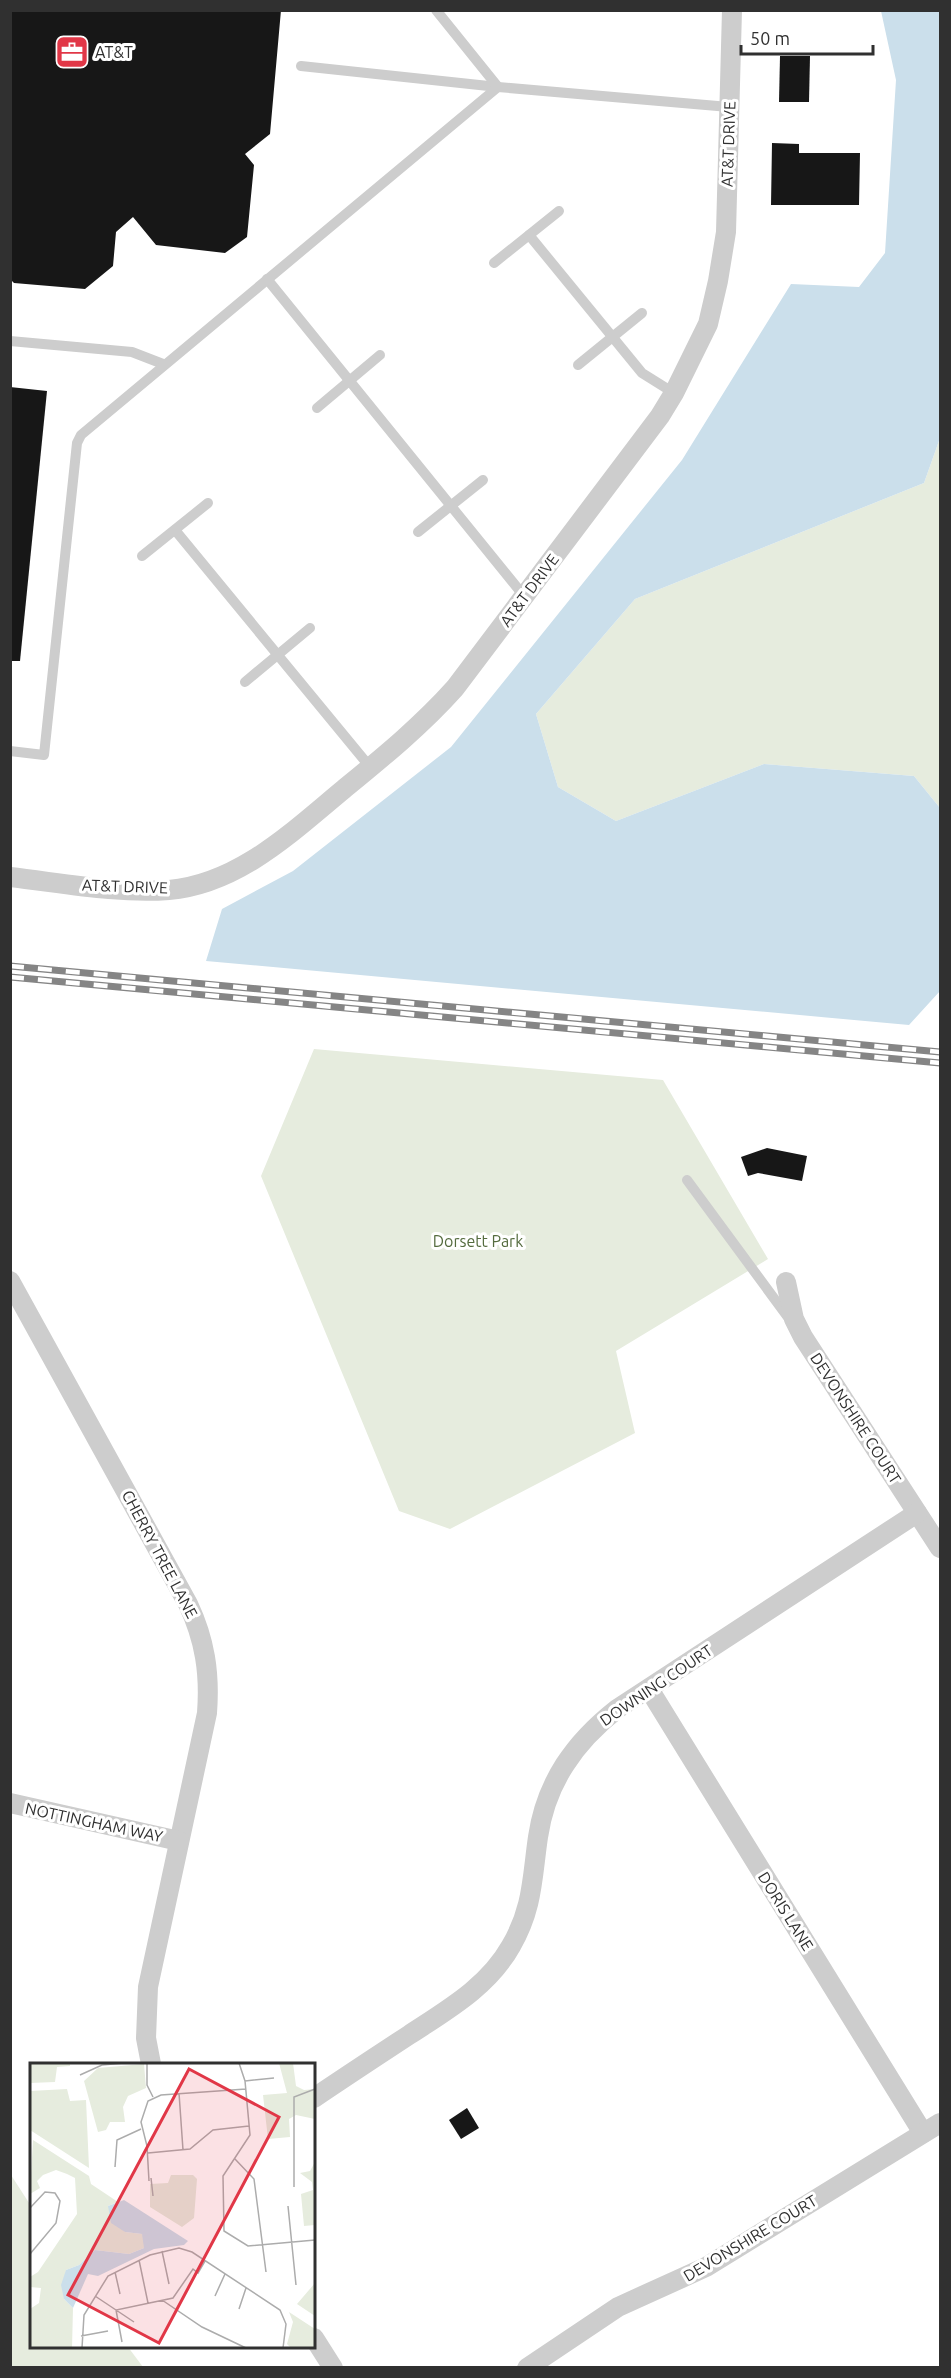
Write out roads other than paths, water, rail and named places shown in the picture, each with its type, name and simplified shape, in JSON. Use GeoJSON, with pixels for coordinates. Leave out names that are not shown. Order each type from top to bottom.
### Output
{"type":"FeatureCollection","features":[{"type":"Feature","properties":{"kind":"street","name":"AT&T DRIVE"},"geometry":{"type":"LineString","coordinates":[[10,878],[170,890],[206,882],[249,863],[273,846],[424,722],[447,696],[674,393],[708,324],[726,232],[732,10]]}},
{"type":"Feature","properties":{"kind":"street","name":"CHERRY TREE LANE"},"geometry":{"type":"LineString","coordinates":[[10,1281],[188,1604],[205,1648],[209,1683],[207,1713],[148,1987],[146,2038],[151,2063]]}},
{"type":"Feature","properties":{"kind":"street","name":"DEVONSHIRE COURT"},"geometry":{"type":"LineString","coordinates":[[786,1282],[791,1308],[803,1337],[940,1548]]}},
{"type":"Feature","properties":{"kind":"street","name":"DOWNING COURT"},"geometry":{"type":"LineString","coordinates":[[315,2097],[461,2001],[500,1964],[527,1911],[535,1880],[541,1817],[558,1773],[595,1726],[917,1513]]}},
{"type":"Feature","properties":{"kind":"street","name":"DORIS LANE"},"geometry":{"type":"LineString","coordinates":[[649,1689],[923,2133]]}},
{"type":"Feature","properties":{"kind":"street","name":"NOTTINGHAM WAY"},"geometry":{"type":"LineString","coordinates":[[10,1803],[179,1840]]}},
{"type":"Feature","properties":{"kind":"street","name":"DEVONSHIRE COURT"},"geometry":{"type":"LineString","coordinates":[[527,2367],[618,2307],[706,2267],[940,2122]]}},
{"type":"Feature","properties":{"kind":"street"},"geometry":{"type":"LineString","coordinates":[[315,2340],[333,2367]]}},
{"type":"Feature","properties":{"kind":"lane"},"geometry":{"type":"LineString","coordinates":[[436,10],[498,87]]}},
{"type":"Feature","properties":{"kind":"lane"},"geometry":{"type":"LineString","coordinates":[[300,66],[498,87],[729,107]]}},
{"type":"Feature","properties":{"kind":"lane"},"geometry":{"type":"LineString","coordinates":[[10,751],[44,755],[77,442],[81,435],[163,364],[498,87]]}},
{"type":"Feature","properties":{"kind":"lane"},"geometry":{"type":"LineString","coordinates":[[494,263],[558,211]]}},
{"type":"Feature","properties":{"kind":"lane"},"geometry":{"type":"LineString","coordinates":[[529,235],[642,373],[674,393]]}},
{"type":"Feature","properties":{"kind":"lane"},"geometry":{"type":"LineString","coordinates":[[267,279],[524,596]]}},
{"type":"Feature","properties":{"kind":"lane"},"geometry":{"type":"LineString","coordinates":[[578,365],[642,313]]}},
{"type":"Feature","properties":{"kind":"lane"},"geometry":{"type":"LineString","coordinates":[[10,341],[132,352],[163,364]]}},
{"type":"Feature","properties":{"kind":"lane"},"geometry":{"type":"LineString","coordinates":[[317,408],[380,355]]}},
{"type":"Feature","properties":{"kind":"lane"},"geometry":{"type":"LineString","coordinates":[[418,532],[483,480]]}},
{"type":"Feature","properties":{"kind":"lane"},"geometry":{"type":"LineString","coordinates":[[142,556],[208,503]]}},
{"type":"Feature","properties":{"kind":"lane"},"geometry":{"type":"LineString","coordinates":[[175,530],[370,767]]}},
{"type":"Feature","properties":{"kind":"lane"},"geometry":{"type":"LineString","coordinates":[[245,682],[310,628]]}},
{"type":"Feature","properties":{"kind":"lane"},"geometry":{"type":"LineString","coordinates":[[687,1180],[803,1337]]}},
{"type":"Feature","properties":{"kind":"water"},"geometry":{"type":"Polygon","coordinates":[[[881,11],[940,11],[940,438],[924,483],[635,599],[536,714],[558,787],[616,821],[764,764],[914,776],[940,808],[940,991],[909,1025],[206,961],[222,909],[293,871],[451,747],[682,460],[791,284],[859,287],[885,253],[896,80],[881,11]]]}},
{"type":"Feature","properties":{"kind":"railway"},"geometry":{"type":"LineString","coordinates":[[10,966],[940,1052]]}},
{"type":"Feature","properties":{"kind":"railway"},"geometry":{"type":"LineString","coordinates":[[10,977],[940,1063]]}},
{"type":"Feature","properties":{"kind":"place","name":"AT&T"},"geometry":{"type":"Point","coordinates":[72,52]}},
{"type":"Feature","properties":{"kind":"park label","name":"Dorsett Park"},"geometry":{"type":"Point","coordinates":[478,1241]}}]}
